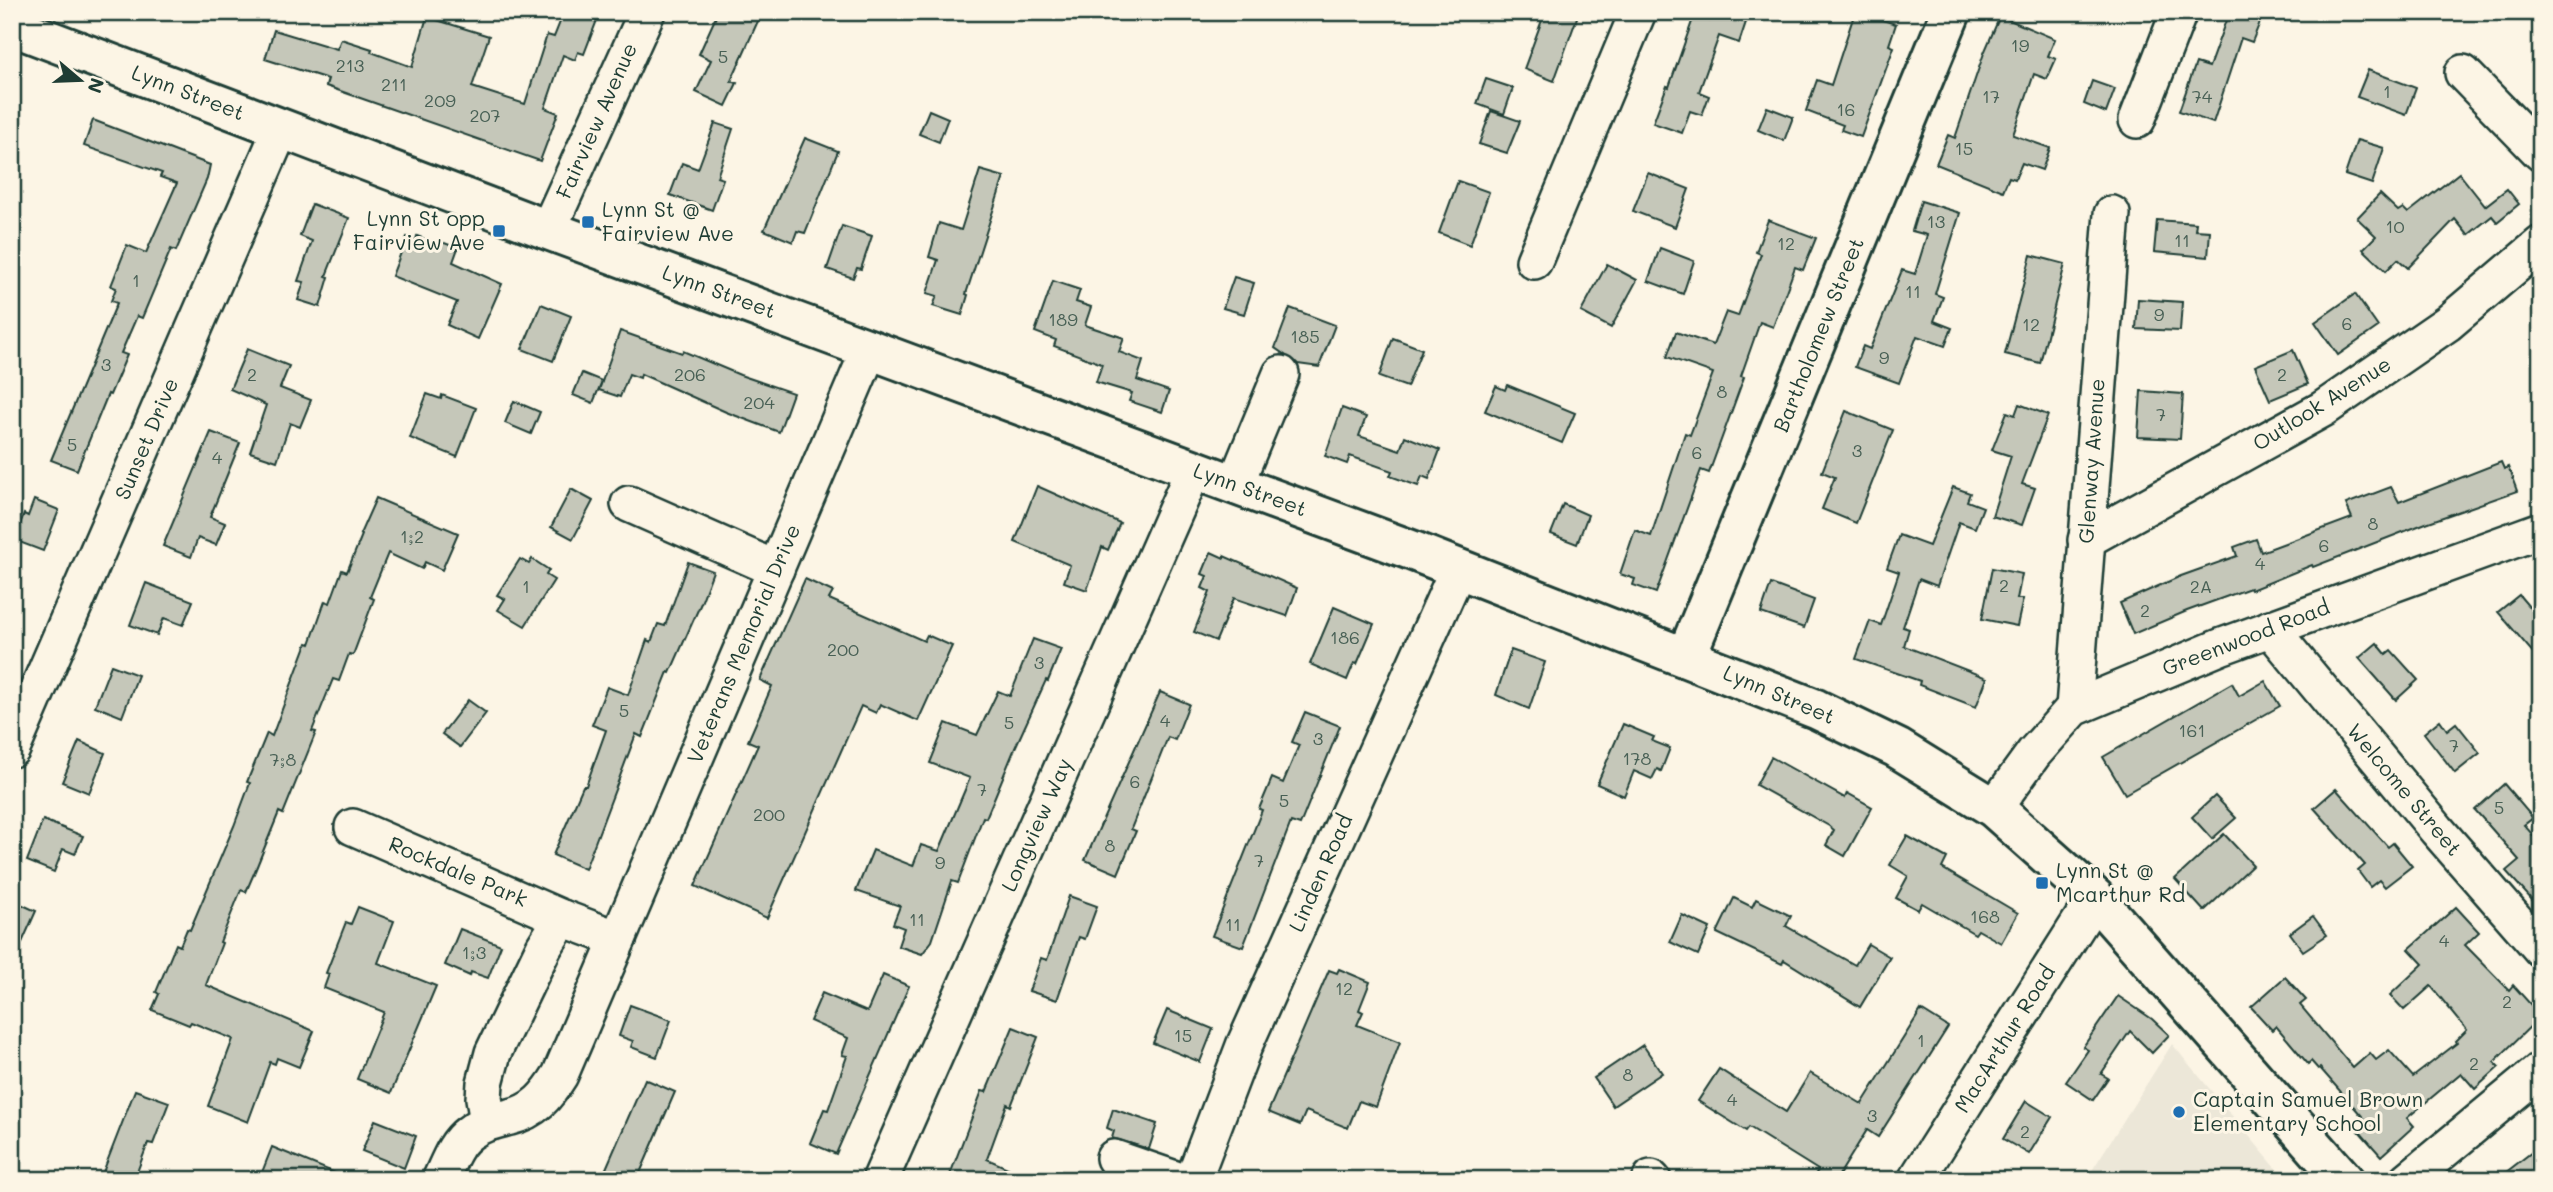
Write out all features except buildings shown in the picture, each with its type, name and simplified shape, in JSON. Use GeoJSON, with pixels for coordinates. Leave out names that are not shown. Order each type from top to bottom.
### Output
{"type":"FeatureCollection","features":[{"type":"Feature","properties":{"kind":"main road","name":"Bartholomew Street"},"geometry":{"type":"LineString","coordinates":[[1686,657],[1951,12]]}},
{"type":"Feature","properties":{"kind":"main road","name":"Lynn Street"},"geometry":{"type":"LineString","coordinates":[[12,26],[548,230],[1458,569],[1816,709],[1897,748],[1994,808],[2095,898],[2344,1180]]}},
{"type":"Feature","properties":{"kind":"street","name":"Fairview Avenue"},"geometry":{"type":"LineString","coordinates":[[548,230],[647,12]]}},
{"type":"Feature","properties":{"kind":"street"},"geometry":{"type":"LineString","coordinates":[[1534,261],[1638,12]]}},
{"type":"Feature","properties":{"kind":"street"},"geometry":{"type":"LineString","coordinates":[[2137,120],[2179,12]]}},
{"type":"Feature","properties":{"kind":"street"},"geometry":{"type":"LineString","coordinates":[[2463,73],[2541,153]]}},
{"type":"Feature","properties":{"kind":"street","name":"Sunset Drive"},"geometry":{"type":"LineString","coordinates":[[12,749],[282,128]]}},
{"type":"Feature","properties":{"kind":"street","name":"Glenway Avenue"},"geometry":{"type":"LineString","coordinates":[[2074,708],[2112,214]]}},
{"type":"Feature","properties":{"kind":"street","name":"Outlook Avenue"},"geometry":{"type":"LineString","coordinates":[[2086,540],[2323,409],[2448,323],[2541,244]]}},
{"type":"Feature","properties":{"kind":"street","name":"Veterans Memorial Drive"},"geometry":{"type":"LineString","coordinates":[[440,1180],[457,1146],[469,1133],[488,1122],[532,1109],[545,1098],[559,1075],[870,348]]}},
{"type":"Feature","properties":{"kind":"street"},"geometry":{"type":"LineString","coordinates":[[1235,485],[1281,374]]}},
{"type":"Feature","properties":{"kind":"street","name":"Longview Way"},"geometry":{"type":"LineString","coordinates":[[880,1180],[1194,469]]}},
{"type":"Feature","properties":{"kind":"street"},"geometry":{"type":"LineString","coordinates":[[629,504],[776,569]]}},
{"type":"Feature","properties":{"kind":"street","name":"Greenwood Road"},"geometry":{"type":"LineString","coordinates":[[1994,808],[2034,753],[2074,708],[2176,663],[2270,628],[2537,536]]}},
{"type":"Feature","properties":{"kind":"street","name":"Linden Road"},"geometry":{"type":"LineString","coordinates":[[1192,1180],[1244,1046],[1458,569]]}},
{"type":"Feature","properties":{"kind":"street","name":"Welcome Street"},"geometry":{"type":"LineString","coordinates":[[2270,628],[2437,830],[2541,949]]}},
{"type":"Feature","properties":{"kind":"street","name":"Rockdale Park"},"geometry":{"type":"LineString","coordinates":[[353,827],[562,918]]}},
{"type":"Feature","properties":{"kind":"street","name":"MacArthur Road"},"geometry":{"type":"LineString","coordinates":[[1916,1180],[2095,898]]}},
{"type":"Feature","properties":{"kind":"street"},"geometry":{"type":"LineString","coordinates":[[488,1122],[484,1098],[485,1083],[493,1053],[544,947],[562,918],[618,939]]}},
{"type":"Feature","properties":{"kind":"street"},"geometry":{"type":"LineString","coordinates":[[2408,1180],[2541,1070]]}},
{"type":"Feature","properties":{"kind":"street"},"geometry":{"type":"LineString","coordinates":[[1114,1158],[1178,1180]]}},
{"type":"Feature","properties":{"kind":"shaded area","name":"Captain Samuel Brown Elementary School"},"geometry":{"type":"Polygon","coordinates":[[[2172,1044],[2286,1180],[2086,1180],[2172,1044]]]}},
{"type":"Feature","properties":{"kind":"place","name":"Lynn St @ Fairview Ave"},"geometry":{"type":"Point","coordinates":[588,222]}},
{"type":"Feature","properties":{"kind":"place","name":"Lynn St opp Fairview Ave"},"geometry":{"type":"Point","coordinates":[499,231]}},
{"type":"Feature","properties":{"kind":"place","name":"Lynn St @ Mcarthur Rd"},"geometry":{"type":"Point","coordinates":[2042,883]}},
{"type":"Feature","properties":{"kind":"place","name":"Captain Samuel Brown Elementary School"},"geometry":{"type":"Point","coordinates":[2179,1112]}}]}
